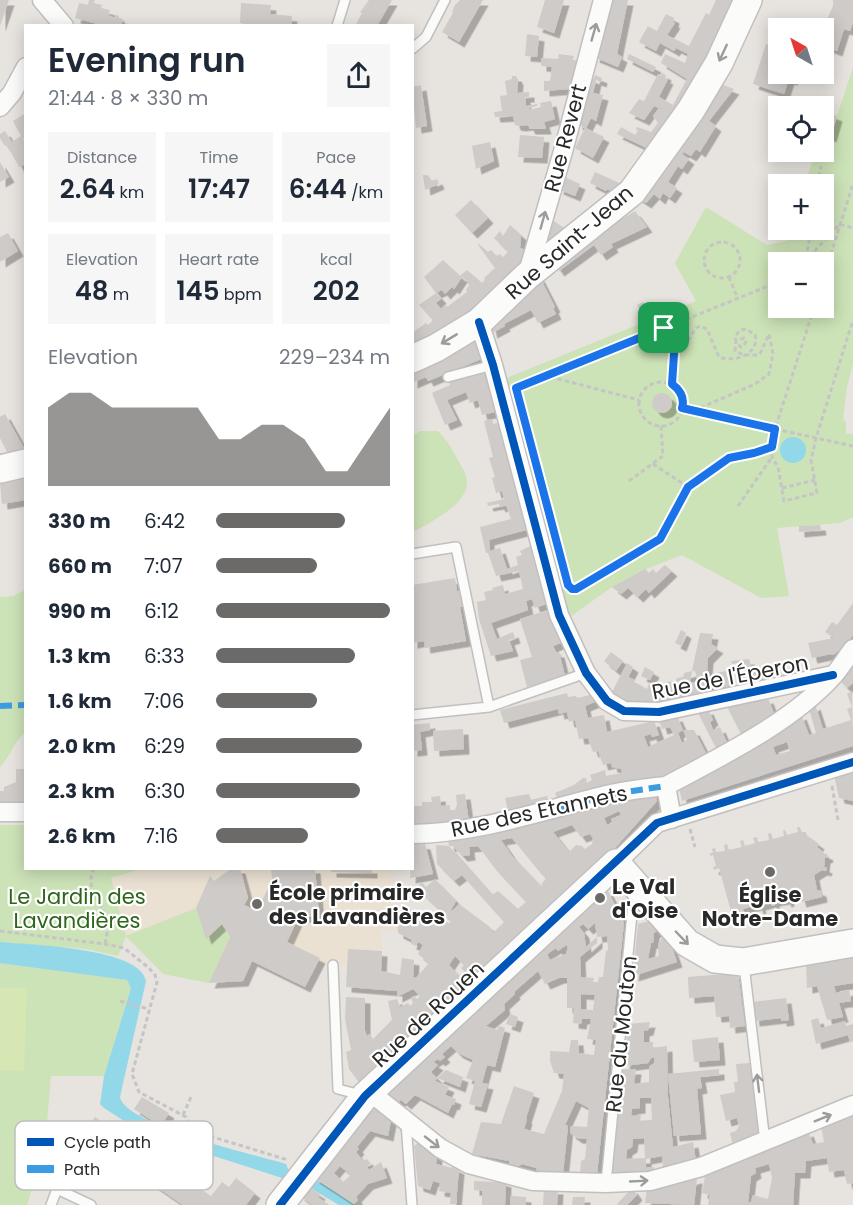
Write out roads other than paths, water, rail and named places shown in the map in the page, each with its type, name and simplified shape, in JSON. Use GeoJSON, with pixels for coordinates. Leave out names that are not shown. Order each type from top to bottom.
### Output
{"type":"FeatureCollection","features":[{"type":"Feature","properties":{"kind":"street","name":"Rue Revert"},"geometry":{"type":"LineString","coordinates":[[527,276],[603,0]]}},
{"type":"Feature","properties":{"kind":"street","name":"Rue Saint-Jean"},"geometry":{"type":"LineString","coordinates":[[414,357],[436,348],[479,322],[527,276],[632,192],[691,110],[718,63],[748,0]]}},
{"type":"Feature","properties":{"kind":"street"},"geometry":{"type":"LineString","coordinates":[[46,12],[61,24]]}},
{"type":"Feature","properties":{"kind":"street"},"geometry":{"type":"LineString","coordinates":[[0,107],[12,93],[24,71]]}},
{"type":"Feature","properties":{"kind":"street","name":"Rue de l'Éperon"},"geometry":{"type":"LineString","coordinates":[[479,322],[503,400],[559,615],[586,673],[607,701],[624,711],[659,712],[834,675]]}},
{"type":"Feature","properties":{"kind":"street"},"geometry":{"type":"LineString","coordinates":[[0,469],[24,463]]}},
{"type":"Feature","properties":{"kind":"street","name":"Rue des Etannets"},"geometry":{"type":"LineString","coordinates":[[414,834],[430,834],[512,820],[612,794],[666,786],[732,751],[806,701],[834,675],[853,649]]}},
{"type":"Feature","properties":{"kind":"street"},"geometry":{"type":"LineString","coordinates":[[853,762],[657,823],[616,863],[687,944],[715,959],[743,962],[853,943]]}},
{"type":"Feature","properties":{"kind":"street"},"geometry":{"type":"LineString","coordinates":[[666,786],[672,819]]}},
{"type":"Feature","properties":{"kind":"street"},"geometry":{"type":"LineString","coordinates":[[0,812],[24,812]]}},
{"type":"Feature","properties":{"kind":"street","name":"Rue de Rouen"},"geometry":{"type":"LineString","coordinates":[[279,1205],[367,1094],[616,863]]}},
{"type":"Feature","properties":{"kind":"street"},"geometry":{"type":"LineString","coordinates":[[367,1094],[440,1148],[469,1164],[533,1180],[606,1183],[650,1181],[701,1167],[853,1105]]}},
{"type":"Feature","properties":{"kind":"lane"},"geometry":{"type":"LineString","coordinates":[[338,24],[345,0]]}},
{"type":"Feature","properties":{"kind":"lane"},"geometry":{"type":"LineString","coordinates":[[414,46],[426,37],[445,0]]}},
{"type":"Feature","properties":{"kind":"lane"},"geometry":{"type":"LineString","coordinates":[[448,377],[493,365]]}},
{"type":"Feature","properties":{"kind":"lane"},"geometry":{"type":"LineString","coordinates":[[414,554],[456,547],[489,707]]}},
{"type":"Feature","properties":{"kind":"lane"},"geometry":{"type":"LineString","coordinates":[[414,715],[489,707],[586,673]]}},
{"type":"Feature","properties":{"kind":"lane","name":"Rue du Mouton"},"geometry":{"type":"LineString","coordinates":[[606,1183],[635,885]]}},
{"type":"Feature","properties":{"kind":"lane"},"geometry":{"type":"LineString","coordinates":[[743,962],[765,1142]]}},
{"type":"Feature","properties":{"kind":"lane"},"geometry":{"type":"LineString","coordinates":[[333,965],[338,1089],[367,1094]]}},
{"type":"Feature","properties":{"kind":"lane"},"geometry":{"type":"LineString","coordinates":[[406,1121],[412,1205]]}},
{"type":"Feature","properties":{"kind":"lane"},"geometry":{"type":"LineString","coordinates":[[51,1205],[57,1190]]}},
{"type":"Feature","properties":{"kind":"lane"},"geometry":{"type":"LineString","coordinates":[[59,1190],[91,1205]]}},
{"type":"Feature","properties":{"kind":"water"},"geometry":{"type":"Polygon","coordinates":[[[793,437],[803,440],[806,450],[803,460],[793,463],[783,460],[780,450],[783,440],[793,437]]]}},
{"type":"Feature","properties":{"kind":"water"},"geometry":{"type":"Polygon","coordinates":[[[0,942],[81,950],[125,961],[139,970],[146,981],[120,1097],[128,1108],[151,1121],[124,1121],[100,1104],[104,1076],[131,988],[127,980],[0,963],[0,942]]]}},
{"type":"Feature","properties":{"kind":"water"},"geometry":{"type":"Polygon","coordinates":[[[213,1143],[286,1164],[289,1171],[314,1178],[355,1205],[339,1205],[307,1186],[213,1156],[213,1143]]]}},
{"type":"Feature","properties":{"kind":"place","name":"Église Notre-Dame"},"geometry":{"type":"Point","coordinates":[770,872]}},
{"type":"Feature","properties":{"kind":"place","name":"Le Val d'Oise"},"geometry":{"type":"Point","coordinates":[600,898]}},
{"type":"Feature","properties":{"kind":"place","name":"École primaire des Lavandières"},"geometry":{"type":"Point","coordinates":[257,904]}},
{"type":"Feature","properties":{"kind":"park label","name":"Le Jardin des Lavandières"},"geometry":{"type":"Point","coordinates":[77,908]}}]}
